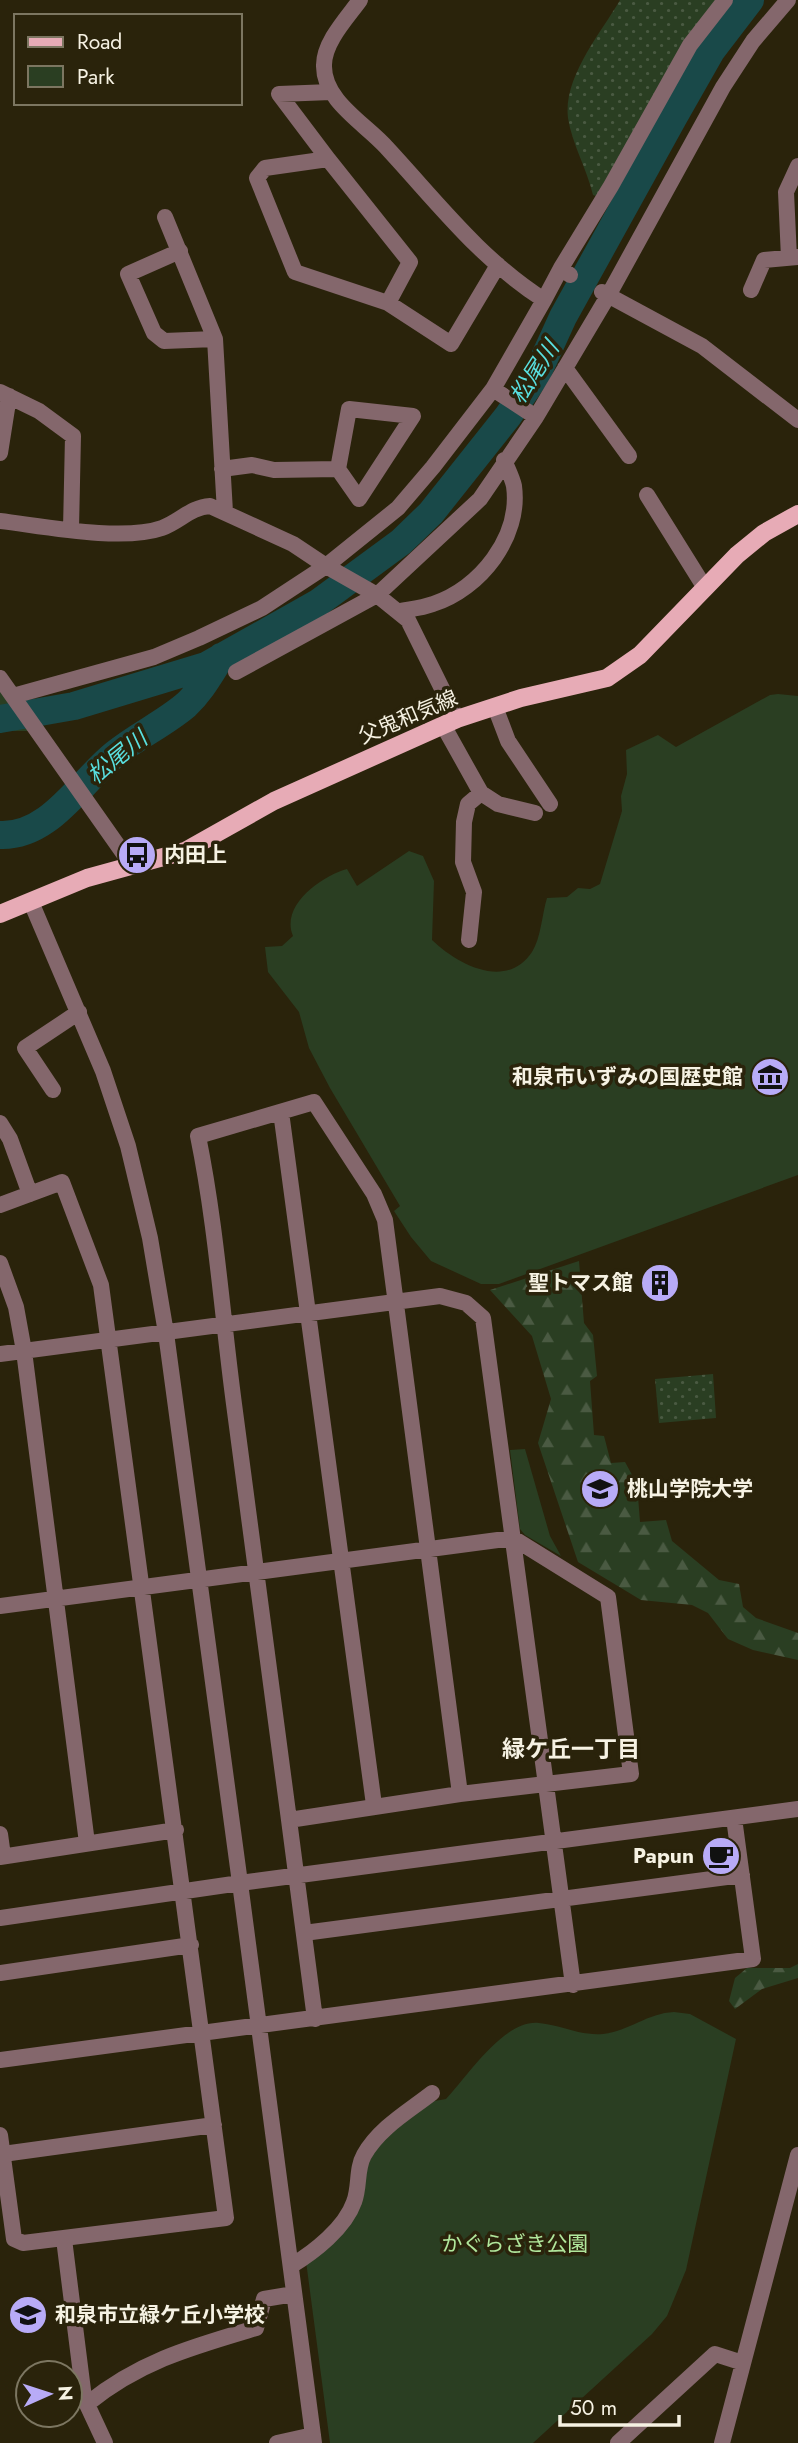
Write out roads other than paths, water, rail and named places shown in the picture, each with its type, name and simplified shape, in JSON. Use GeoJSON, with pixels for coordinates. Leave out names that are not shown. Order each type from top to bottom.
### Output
{"type":"FeatureCollection","features":[{"type":"Feature","properties":{"kind":"main road","name":"父鬼和気線"},"geometry":{"type":"LineString","coordinates":[[0,914],[87,878],[185,851],[274,801],[450,722],[495,707],[607,678],[640,655],[755,540],[798,514]]}},
{"type":"Feature","properties":{"kind":"street"},"geometry":{"type":"LineString","coordinates":[[360,0],[325,55],[326,78],[331,92],[387,147],[441,211],[498,265],[544,300]]}},
{"type":"Feature","properties":{"kind":"street"},"geometry":{"type":"LineString","coordinates":[[15,699],[154,657],[262,608],[331,568],[398,508],[495,391],[544,300],[565,272],[690,45],[724,0]]}},
{"type":"Feature","properties":{"kind":"street"},"geometry":{"type":"LineString","coordinates":[[236,672],[373,593],[472,508],[565,368],[723,88],[753,41],[788,0]]}},
{"type":"Feature","properties":{"kind":"street"},"geometry":{"type":"LineString","coordinates":[[331,92],[279,94],[410,262],[388,303]]}},
{"type":"Feature","properties":{"kind":"street"},"geometry":{"type":"LineString","coordinates":[[328,159],[265,168],[257,178],[295,272],[388,303],[451,344],[498,265]]}},
{"type":"Feature","properties":{"kind":"street"},"geometry":{"type":"LineString","coordinates":[[751,290],[764,260],[793,258],[786,192],[798,166]]}},
{"type":"Feature","properties":{"kind":"street"},"geometry":{"type":"LineString","coordinates":[[165,218],[215,338],[225,512]]}},
{"type":"Feature","properties":{"kind":"street"},"geometry":{"type":"LineString","coordinates":[[180,251],[128,274],[154,333],[164,341],[215,338]]}},
{"type":"Feature","properties":{"kind":"street"},"geometry":{"type":"LineString","coordinates":[[606,294],[702,345],[798,420]]}},
{"type":"Feature","properties":{"kind":"street"},"geometry":{"type":"LineString","coordinates":[[565,368],[629,456]]}},
{"type":"Feature","properties":{"kind":"street"},"geometry":{"type":"LineString","coordinates":[[495,391],[535,416]]}},
{"type":"Feature","properties":{"kind":"street"},"geometry":{"type":"LineString","coordinates":[[0,453],[4,394],[39,411],[74,436],[71,529]]}},
{"type":"Feature","properties":{"kind":"street"},"geometry":{"type":"LineString","coordinates":[[349,409],[413,416],[359,499],[338,469],[349,409]]}},
{"type":"Feature","properties":{"kind":"street"},"geometry":{"type":"LineString","coordinates":[[400,611],[434,604],[473,581],[490,566],[509,525],[514,498],[513,482],[504,460]]}},
{"type":"Feature","properties":{"kind":"street"},"geometry":{"type":"LineString","coordinates":[[222,469],[252,465],[274,470],[338,469]]}},
{"type":"Feature","properties":{"kind":"street"},"geometry":{"type":"LineString","coordinates":[[647,495],[705,588]]}},
{"type":"Feature","properties":{"kind":"street"},"geometry":{"type":"LineString","coordinates":[[0,521],[71,529],[135,531],[161,529],[200,506],[210,506],[293,544],[400,611],[408,620],[481,793],[498,804],[535,813]]}},
{"type":"Feature","properties":{"kind":"street"},"geometry":{"type":"LineString","coordinates":[[0,678],[133,867]]}},
{"type":"Feature","properties":{"kind":"street"},"geometry":{"type":"LineString","coordinates":[[495,707],[508,741],[550,804]]}},
{"type":"Feature","properties":{"kind":"street"},"geometry":{"type":"LineString","coordinates":[[468,940],[474,892],[463,862],[464,822],[468,804],[481,793]]}},
{"type":"Feature","properties":{"kind":"street"},"geometry":{"type":"LineString","coordinates":[[32,902],[103,1071],[128,1146],[150,1238],[166,1333],[313,2439],[277,2443]]}},
{"type":"Feature","properties":{"kind":"street"},"geometry":{"type":"LineString","coordinates":[[53,1090],[20,1042],[79,1012]]}},
{"type":"Feature","properties":{"kind":"street"},"geometry":{"type":"LineString","coordinates":[[315,2019],[223,1325],[206,1176],[198,1136],[314,1102],[374,1194],[385,1220],[460,1794]]}},
{"type":"Feature","properties":{"kind":"street"},"geometry":{"type":"LineString","coordinates":[[281,1112],[374,1805]]}},
{"type":"Feature","properties":{"kind":"street"},"geometry":{"type":"LineString","coordinates":[[0,1123],[10,1139],[30,1194]]}},
{"type":"Feature","properties":{"kind":"street"},"geometry":{"type":"LineString","coordinates":[[0,1205],[62,1182],[101,1285],[226,2218],[23,2243],[14,2239],[0,2135]]}},
{"type":"Feature","properties":{"kind":"street"},"geometry":{"type":"LineString","coordinates":[[0,1263],[16,1307],[24,1351],[87,1843]]}},
{"type":"Feature","properties":{"kind":"street"},"geometry":{"type":"LineString","coordinates":[[0,1354],[440,1296],[454,1298],[474,1308],[483,1318],[573,1985]]}},
{"type":"Feature","properties":{"kind":"street"},"geometry":{"type":"LineString","coordinates":[[0,1606],[513,1538],[608,1597],[631,1774],[374,1805],[289,1820]]}},
{"type":"Feature","properties":{"kind":"street"},"geometry":{"type":"LineString","coordinates":[[0,1917],[798,1809]]}},
{"type":"Feature","properties":{"kind":"street"},"geometry":{"type":"LineString","coordinates":[[0,2060],[753,1959],[734,1818]]}},
{"type":"Feature","properties":{"kind":"street"},"geometry":{"type":"LineString","coordinates":[[0,1834],[1,1856],[176,1830]]}},
{"type":"Feature","properties":{"kind":"street"},"geometry":{"type":"LineString","coordinates":[[304,1933],[742,1875]]}},
{"type":"Feature","properties":{"kind":"street"},"geometry":{"type":"LineString","coordinates":[[0,1973],[191,1945]]}},
{"type":"Feature","properties":{"kind":"street"},"geometry":{"type":"LineString","coordinates":[[290,2266],[304,2259],[344,2221],[355,2200],[361,2163],[373,2144],[389,2126],[432,2093]]}},
{"type":"Feature","properties":{"kind":"street"},"geometry":{"type":"LineString","coordinates":[[3,2154],[214,2125]]}},
{"type":"Feature","properties":{"kind":"street"},"geometry":{"type":"LineString","coordinates":[[722,2443],[798,2155]]}},
{"type":"Feature","properties":{"kind":"street"},"geometry":{"type":"LineString","coordinates":[[64,2239],[87,2404],[105,2443]]}},
{"type":"Feature","properties":{"kind":"street"},"geometry":{"type":"LineString","coordinates":[[87,2404],[104,2390],[168,2354],[256,2328],[264,2299],[294,2294]]}},
{"type":"Feature","properties":{"kind":"street"},"geometry":{"type":"LineString","coordinates":[[618,2443],[715,2354],[743,2363]]}},
{"type":"Feature","properties":{"kind":"waterway","name":"松尾川"},"geometry":{"type":"LineString","coordinates":[[0,719],[74,706],[206,666],[318,603],[401,542],[431,513],[508,416],[537,374],[563,317],[711,51],[750,0]]}},
{"type":"Feature","properties":{"kind":"waterway","name":"松尾川"},"geometry":{"type":"LineString","coordinates":[[0,835],[18,833],[49,818],[115,754],[186,705],[201,688],[221,657]]}},
{"type":"Feature","properties":{"kind":"place","name":"内田上"},"geometry":{"type":"Point","coordinates":[137,855]}},
{"type":"Feature","properties":{"kind":"place","name":"和泉市いずみの国歴史館"},"geometry":{"type":"Point","coordinates":[770,1077]}},
{"type":"Feature","properties":{"kind":"place","name":"聖トマス館"},"geometry":{"type":"Point","coordinates":[660,1283]}},
{"type":"Feature","properties":{"kind":"place","name":"桃山学院大学"},"geometry":{"type":"Point","coordinates":[600,1489]}},
{"type":"Feature","properties":{"kind":"place","name":"Papun"},"geometry":{"type":"Point","coordinates":[721,1856]}},
{"type":"Feature","properties":{"kind":"place","name":"和泉市立緑ケ丘小学校"},"geometry":{"type":"Point","coordinates":[28,2315]}},
{"type":"Feature","properties":{"kind":"district","name":"緑ケ丘一丁目"},"geometry":{"type":"Point","coordinates":[571,1749]}},
{"type":"Feature","properties":{"kind":"park label","name":"かぐらざき公園"},"geometry":{"type":"Point","coordinates":[515,2244]}}]}
